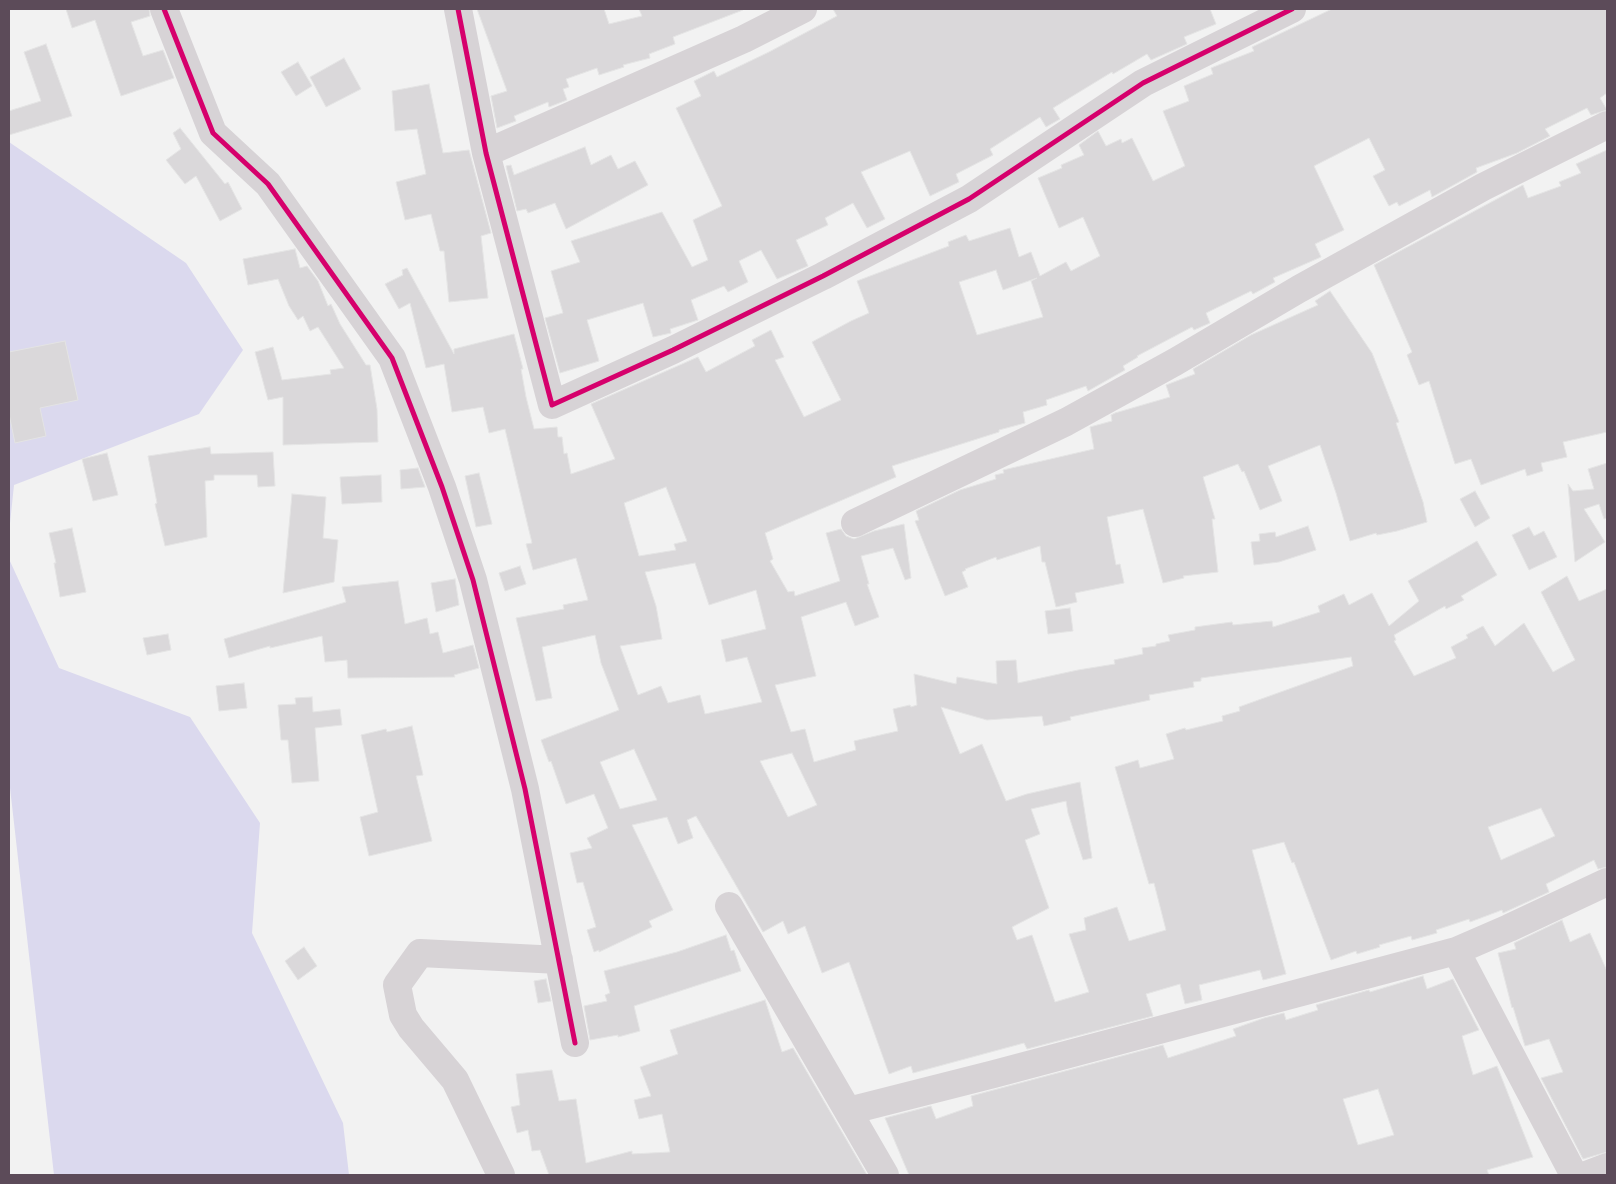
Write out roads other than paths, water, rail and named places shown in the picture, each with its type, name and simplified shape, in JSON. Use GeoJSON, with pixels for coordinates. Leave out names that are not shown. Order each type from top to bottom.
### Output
{"type":"FeatureCollection","features":[{"type":"Feature","properties":{"kind":"street"},"geometry":{"type":"LineString","coordinates":[[164,9],[213,133],[268,184],[392,358],[442,487],[473,580],[525,789],[575,1043]]}},
{"type":"Feature","properties":{"kind":"street"},"geometry":{"type":"LineString","coordinates":[[458,9],[486,153],[552,405],[673,350],[823,276],[969,199],[1143,83],[1292,9]]}},
{"type":"Feature","properties":{"kind":"street"},"geometry":{"type":"LineString","coordinates":[[486,153],[744,39],[803,9]]}},
{"type":"Feature","properties":{"kind":"street"},"geometry":{"type":"LineString","coordinates":[[855,523],[1066,422],[1483,187],[1607,125]]}},
{"type":"Feature","properties":{"kind":"street"},"geometry":{"type":"LineString","coordinates":[[848,1111],[1456,951],[1607,882]]}},
{"type":"Feature","properties":{"kind":"street"},"geometry":{"type":"LineString","coordinates":[[729,906],[885,1175]]}},
{"type":"Feature","properties":{"kind":"street"},"geometry":{"type":"LineString","coordinates":[[1456,951],[1574,1175]]}},
{"type":"Feature","properties":{"kind":"street"},"geometry":{"type":"LineString","coordinates":[[501,1175],[455,1080],[411,1028],[403,1015],[397,985],[420,953],[559,960]]}},
{"type":"Feature","properties":{"kind":"street"},"geometry":{"type":"LineString","coordinates":[[1586,1175],[1607,1167]]}}]}
